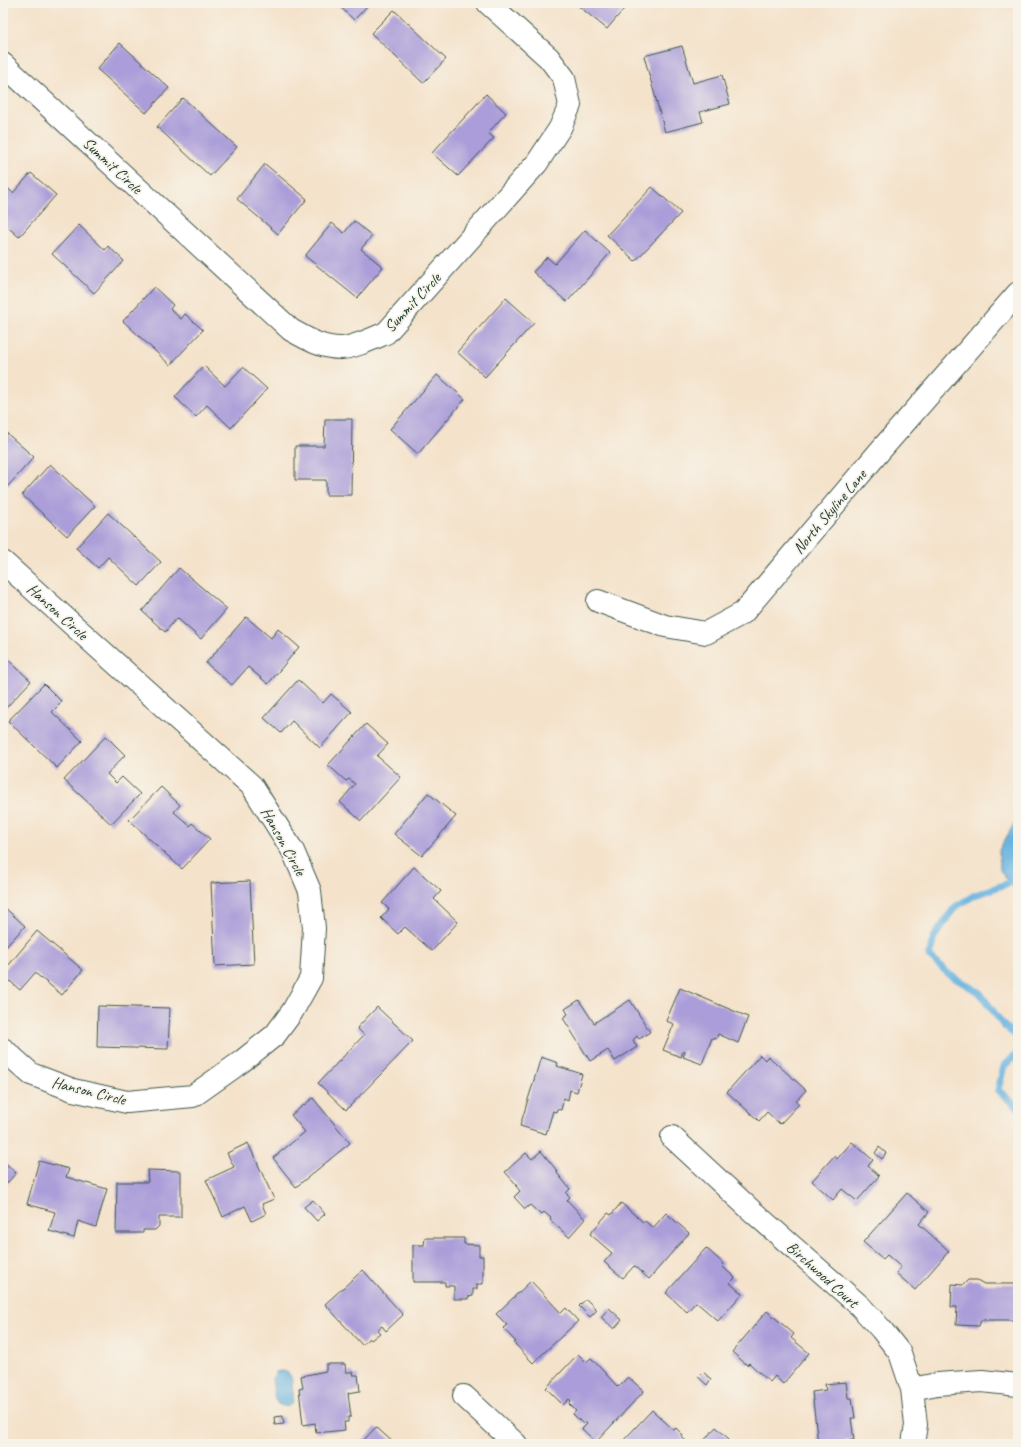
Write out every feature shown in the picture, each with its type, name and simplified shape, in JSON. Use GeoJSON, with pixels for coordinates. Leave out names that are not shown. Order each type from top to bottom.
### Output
{"type":"FeatureCollection","features":[{"type":"Feature","properties":{"kind":"street","name":"Summit Circle"},"geometry":{"type":"LineString","coordinates":[[3,64],[291,330],[315,343],[342,348],[386,333],[537,162],[560,128],[570,105],[564,78],[549,58],[488,3]]}},
{"type":"Feature","properties":{"kind":"street","name":"North Skyline Lane"},"geometry":{"type":"LineString","coordinates":[[598,601],[664,626],[706,633],[743,613],[879,452],[1018,293]]}},
{"type":"Feature","properties":{"kind":"street","name":"Hanson Circle"},"geometry":{"type":"LineString","coordinates":[[3,562],[252,786],[293,851],[310,891],[314,928],[311,978],[292,1012],[275,1035],[241,1062],[192,1096],[127,1102],[73,1090],[31,1074],[3,1049]]}},
{"type":"Feature","properties":{"kind":"street","name":"Birchwood Court"},"geometry":{"type":"LineString","coordinates":[[672,1137],[746,1206],[860,1306],[900,1353],[912,1389],[916,1425],[913,1444]]}},
{"type":"Feature","properties":{"kind":"street"},"geometry":{"type":"LineString","coordinates":[[912,1389],[937,1384],[982,1381],[1018,1385]]}},
{"type":"Feature","properties":{"kind":"street"},"geometry":{"type":"LineString","coordinates":[[464,1396],[516,1444]]}},
{"type":"Feature","properties":{"kind":"water"},"geometry":{"type":"Polygon","coordinates":[[[1018,817],[1018,891],[1009,883],[1000,870],[999,850],[1018,817]]]}},
{"type":"Feature","properties":{"kind":"water"},"geometry":{"type":"Polygon","coordinates":[[[281,1371],[288,1373],[292,1380],[293,1399],[288,1406],[278,1404],[275,1400],[272,1379],[276,1372],[281,1371]]]}},
{"type":"Feature","properties":{"kind":"building"},"geometry":{"type":"Polygon","coordinates":[[[336,3],[370,3],[354,20],[336,3]]]}},
{"type":"Feature","properties":{"kind":"building"},"geometry":{"type":"Polygon","coordinates":[[[575,3],[629,3],[607,29],[575,3]]]}},
{"type":"Feature","properties":{"kind":"building"},"geometry":{"type":"Polygon","coordinates":[[[394,10],[446,59],[423,83],[371,33],[394,10]]]}},
{"type":"Feature","properties":{"kind":"building"},"geometry":{"type":"Polygon","coordinates":[[[120,43],[169,88],[146,113],[97,69],[120,43]]]}},
{"type":"Feature","properties":{"kind":"building"},"geometry":{"type":"Polygon","coordinates":[[[682,46],[693,83],[722,75],[730,104],[700,112],[703,122],[665,132],[644,56],[682,46]]]}},
{"type":"Feature","properties":{"kind":"building"},"geometry":{"type":"Polygon","coordinates":[[[486,94],[506,113],[488,133],[494,138],[458,176],[432,153],[486,94]]]}},
{"type":"Feature","properties":{"kind":"building"},"geometry":{"type":"Polygon","coordinates":[[[183,98],[237,147],[210,176],[157,127],[183,98]]]}},
{"type":"Feature","properties":{"kind":"building"},"geometry":{"type":"Polygon","coordinates":[[[265,164],[307,199],[278,234],[237,199],[265,164]]]}},
{"type":"Feature","properties":{"kind":"building"},"geometry":{"type":"Polygon","coordinates":[[[31,173],[56,195],[19,237],[3,223],[3,184],[13,193],[31,173]]]}},
{"type":"Feature","properties":{"kind":"building"},"geometry":{"type":"Polygon","coordinates":[[[652,187],[681,213],[635,261],[607,235],[652,187]]]}},
{"type":"Feature","properties":{"kind":"building"},"geometry":{"type":"Polygon","coordinates":[[[354,221],[372,236],[361,249],[383,267],[357,298],[305,256],[332,223],[344,233],[354,221]]]}},
{"type":"Feature","properties":{"kind":"building"},"geometry":{"type":"Polygon","coordinates":[[[79,225],[105,250],[108,246],[124,261],[94,293],[52,254],[79,225]]]}},
{"type":"Feature","properties":{"kind":"building"},"geometry":{"type":"Polygon","coordinates":[[[585,230],[610,253],[567,302],[533,272],[547,257],[555,264],[585,230]]]}},
{"type":"Feature","properties":{"kind":"building"},"geometry":{"type":"Polygon","coordinates":[[[154,287],[173,305],[170,309],[181,319],[185,314],[203,330],[170,365],[123,321],[154,287]]]}},
{"type":"Feature","properties":{"kind":"building"},"geometry":{"type":"Polygon","coordinates":[[[506,298],[534,323],[485,377],[457,352],[506,298]]]}},
{"type":"Feature","properties":{"kind":"building"},"geometry":{"type":"Polygon","coordinates":[[[204,366],[225,386],[243,367],[267,389],[231,428],[207,405],[196,417],[175,397],[204,366]]]}},
{"type":"Feature","properties":{"kind":"building"},"geometry":{"type":"Polygon","coordinates":[[[437,375],[465,399],[418,454],[390,429],[437,375]]]}},
{"type":"Feature","properties":{"kind":"building"},"geometry":{"type":"Polygon","coordinates":[[[325,419],[352,419],[351,495],[326,495],[326,480],[295,480],[295,446],[324,446],[325,419]]]}},
{"type":"Feature","properties":{"kind":"building"},"geometry":{"type":"Polygon","coordinates":[[[3,430],[34,457],[8,486],[3,482],[3,430]]]}},
{"type":"Feature","properties":{"kind":"building"},"geometry":{"type":"Polygon","coordinates":[[[50,464],[95,506],[67,536],[22,495],[50,464]]]}},
{"type":"Feature","properties":{"kind":"building"},"geometry":{"type":"Polygon","coordinates":[[[108,513],[161,562],[139,586],[108,557],[98,568],[76,548],[108,513]]]}},
{"type":"Feature","properties":{"kind":"building"},"geometry":{"type":"Polygon","coordinates":[[[179,568],[227,609],[201,639],[177,618],[165,632],[142,611],[179,568]]]}},
{"type":"Feature","properties":{"kind":"building"},"geometry":{"type":"Polygon","coordinates":[[[246,617],[271,638],[278,629],[299,647],[268,684],[248,667],[232,685],[206,663],[246,617]]]}},
{"type":"Feature","properties":{"kind":"building"},"geometry":{"type":"Polygon","coordinates":[[[3,655],[31,681],[6,708],[3,705],[3,655]]]}},
{"type":"Feature","properties":{"kind":"building"},"geometry":{"type":"Polygon","coordinates":[[[298,680],[323,703],[331,694],[352,712],[320,748],[292,721],[281,733],[264,718],[298,680]]]}},
{"type":"Feature","properties":{"kind":"building"},"geometry":{"type":"Polygon","coordinates":[[[44,684],[62,702],[52,712],[82,741],[57,768],[8,721],[44,684]]]}},
{"type":"Feature","properties":{"kind":"building"},"geometry":{"type":"Polygon","coordinates":[[[366,724],[388,744],[377,756],[401,777],[361,821],[340,802],[355,784],[349,779],[346,781],[328,765],[366,724]]]}},
{"type":"Feature","properties":{"kind":"building"},"geometry":{"type":"Polygon","coordinates":[[[106,736],[125,755],[107,774],[116,783],[122,777],[140,794],[111,824],[64,780],[106,736]]]}},
{"type":"Feature","properties":{"kind":"building"},"geometry":{"type":"Polygon","coordinates":[[[161,787],[180,805],[174,812],[190,826],[192,823],[210,839],[182,869],[129,820],[161,787]]]}},
{"type":"Feature","properties":{"kind":"building"},"geometry":{"type":"Polygon","coordinates":[[[428,793],[456,816],[422,856],[394,834],[428,793]]]}},
{"type":"Feature","properties":{"kind":"building"},"geometry":{"type":"Polygon","coordinates":[[[414,867],[441,891],[434,899],[458,922],[432,951],[405,927],[398,934],[381,918],[389,909],[382,903],[414,867]]]}},
{"type":"Feature","properties":{"kind":"building"},"geometry":{"type":"Polygon","coordinates":[[[250,881],[254,964],[215,966],[211,883],[250,881]]]}},
{"type":"Feature","properties":{"kind":"building"},"geometry":{"type":"Polygon","coordinates":[[[3,906],[25,926],[4,949],[3,949],[3,906]]]}},
{"type":"Feature","properties":{"kind":"building"},"geometry":{"type":"Polygon","coordinates":[[[37,931],[83,970],[62,995],[35,973],[20,990],[3,975],[3,972],[37,931]]]}},
{"type":"Feature","properties":{"kind":"building"},"geometry":{"type":"Polygon","coordinates":[[[680,988],[748,1017],[738,1043],[718,1034],[716,1039],[712,1038],[702,1064],[683,1057],[685,1051],[683,1051],[681,1057],[663,1050],[674,1024],[666,1021],[680,988]]]}},
{"type":"Feature","properties":{"kind":"building"},"geometry":{"type":"Polygon","coordinates":[[[579,1000],[594,1023],[630,1000],[650,1032],[639,1039],[637,1036],[633,1040],[637,1047],[615,1061],[608,1050],[590,1061],[563,1018],[568,1014],[565,1009],[579,1000]]]}},
{"type":"Feature","properties":{"kind":"building"},"geometry":{"type":"Polygon","coordinates":[[[98,1006],[170,1008],[168,1049],[97,1047],[98,1006]]]}},
{"type":"Feature","properties":{"kind":"building"},"geometry":{"type":"Polygon","coordinates":[[[377,1007],[413,1041],[346,1110],[318,1083],[364,1035],[357,1028],[377,1007]]]}},
{"type":"Feature","properties":{"kind":"building"},"geometry":{"type":"Polygon","coordinates":[[[760,1055],[765,1060],[768,1056],[806,1090],[796,1101],[799,1104],[780,1124],[767,1112],[759,1121],[727,1092],[760,1055]]]}},
{"type":"Feature","properties":{"kind":"building"},"geometry":{"type":"Polygon","coordinates":[[[541,1057],[558,1063],[557,1066],[582,1074],[577,1092],[570,1090],[568,1100],[564,1098],[561,1110],[557,1109],[556,1112],[553,1111],[546,1134],[520,1126],[541,1057]]]}},
{"type":"Feature","properties":{"kind":"building"},"geometry":{"type":"Polygon","coordinates":[[[313,1098],[350,1143],[296,1187],[273,1158],[305,1132],[291,1115],[313,1098]]]}},
{"type":"Feature","properties":{"kind":"building"},"geometry":{"type":"Polygon","coordinates":[[[852,1142],[873,1160],[868,1166],[879,1176],[857,1201],[842,1189],[833,1200],[812,1181],[834,1156],[837,1159],[852,1142]]]}},
{"type":"Feature","properties":{"kind":"building"},"geometry":{"type":"Polygon","coordinates":[[[248,1143],[274,1199],[262,1204],[266,1214],[252,1221],[245,1206],[223,1217],[206,1180],[234,1167],[227,1153],[248,1143]]]}},
{"type":"Feature","properties":{"kind":"building"},"geometry":{"type":"Polygon","coordinates":[[[879,1147],[886,1153],[882,1159],[875,1153],[879,1147]]]}},
{"type":"Feature","properties":{"kind":"building"},"geometry":{"type":"Polygon","coordinates":[[[541,1151],[570,1189],[566,1193],[570,1197],[567,1200],[585,1219],[569,1237],[550,1220],[551,1218],[544,1212],[541,1215],[530,1205],[525,1209],[514,1197],[520,1191],[516,1186],[517,1185],[505,1172],[526,1153],[532,1159],[541,1151]]]}},
{"type":"Feature","properties":{"kind":"building"},"geometry":{"type":"Polygon","coordinates":[[[3,1161],[16,1173],[3,1188],[3,1161]]]}},
{"type":"Feature","properties":{"kind":"building"},"geometry":{"type":"Polygon","coordinates":[[[39,1161],[69,1169],[66,1177],[107,1189],[96,1227],[78,1221],[74,1238],[49,1231],[55,1212],[27,1204],[39,1161]]]}},
{"type":"Feature","properties":{"kind":"building"},"geometry":{"type":"Polygon","coordinates":[[[147,1170],[181,1171],[181,1217],[159,1217],[159,1226],[155,1230],[143,1230],[143,1233],[116,1233],[117,1182],[148,1182],[147,1170]]]}},
{"type":"Feature","properties":{"kind":"building"},"geometry":{"type":"Polygon","coordinates":[[[907,1193],[929,1212],[919,1224],[949,1251],[915,1290],[896,1273],[901,1267],[887,1255],[883,1259],[863,1242],[907,1193]]]}},
{"type":"Feature","properties":{"kind":"building"},"geometry":{"type":"Polygon","coordinates":[[[313,1200],[325,1214],[317,1221],[304,1207],[313,1200]]]}},
{"type":"Feature","properties":{"kind":"building"},"geometry":{"type":"Polygon","coordinates":[[[621,1203],[643,1222],[645,1221],[653,1228],[666,1213],[689,1233],[649,1279],[634,1266],[623,1278],[604,1262],[612,1253],[590,1234],[608,1213],[611,1215],[621,1203]]]}},
{"type":"Feature","properties":{"kind":"building"},"geometry":{"type":"Polygon","coordinates":[[[425,1238],[464,1238],[464,1244],[479,1245],[479,1256],[483,1256],[483,1284],[477,1284],[477,1289],[473,1289],[473,1296],[468,1297],[468,1299],[454,1299],[454,1286],[445,1286],[445,1282],[413,1282],[413,1245],[424,1245],[425,1238]]]}},
{"type":"Feature","properties":{"kind":"building"},"geometry":{"type":"Polygon","coordinates":[[[706,1248],[724,1264],[722,1266],[735,1278],[730,1283],[742,1294],[718,1321],[696,1302],[687,1312],[666,1293],[706,1248]]]}},
{"type":"Feature","properties":{"kind":"building"},"geometry":{"type":"Polygon","coordinates":[[[363,1270],[403,1315],[386,1331],[382,1326],[377,1330],[380,1333],[371,1340],[369,1338],[362,1345],[325,1304],[363,1270]]]}},
{"type":"Feature","properties":{"kind":"building"},"geometry":{"type":"Polygon","coordinates":[[[968,1280],[977,1280],[984,1284],[1018,1284],[1018,1320],[981,1320],[979,1326],[956,1325],[957,1307],[951,1307],[952,1284],[963,1285],[968,1280]]]}},
{"type":"Feature","properties":{"kind":"building"},"geometry":{"type":"Polygon","coordinates":[[[531,1281],[561,1313],[566,1308],[578,1321],[533,1363],[514,1343],[516,1342],[503,1328],[507,1325],[496,1314],[531,1281]]]}},
{"type":"Feature","properties":{"kind":"building"},"geometry":{"type":"Polygon","coordinates":[[[586,1299],[597,1310],[590,1317],[579,1306],[586,1299]]]}},
{"type":"Feature","properties":{"kind":"building"},"geometry":{"type":"Polygon","coordinates":[[[609,1308],[622,1320],[614,1329],[601,1317],[609,1308]]]}},
{"type":"Feature","properties":{"kind":"building"},"geometry":{"type":"Polygon","coordinates":[[[767,1311],[794,1334],[791,1338],[809,1353],[783,1384],[775,1376],[770,1382],[749,1363],[747,1365],[732,1352],[767,1311]]]}},
{"type":"Feature","properties":{"kind":"building"},"geometry":{"type":"Polygon","coordinates":[[[578,1354],[586,1362],[591,1358],[618,1387],[628,1377],[644,1391],[596,1442],[582,1429],[587,1424],[585,1422],[583,1424],[573,1414],[576,1411],[569,1404],[571,1401],[569,1399],[563,1405],[546,1388],[578,1354]]]}},
{"type":"Feature","properties":{"kind":"building"},"geometry":{"type":"Polygon","coordinates":[[[326,1364],[345,1364],[346,1372],[354,1372],[353,1375],[358,1375],[360,1391],[348,1393],[351,1417],[348,1417],[348,1422],[344,1422],[345,1430],[316,1433],[315,1423],[303,1425],[299,1389],[303,1388],[301,1376],[326,1371],[326,1364]]]}},
{"type":"Feature","properties":{"kind":"building"},"geometry":{"type":"Polygon","coordinates":[[[703,1372],[711,1379],[707,1385],[698,1377],[703,1372]]]}},
{"type":"Feature","properties":{"kind":"building"},"geometry":{"type":"Polygon","coordinates":[[[846,1382],[848,1398],[852,1398],[855,1418],[851,1418],[854,1440],[845,1441],[845,1444],[818,1444],[812,1392],[826,1390],[825,1384],[846,1382]]]}},
{"type":"Feature","properties":{"kind":"building"},"geometry":{"type":"Polygon","coordinates":[[[652,1410],[674,1430],[676,1428],[689,1444],[620,1444],[652,1410]]]}},
{"type":"Feature","properties":{"kind":"building"},"geometry":{"type":"Polygon","coordinates":[[[283,1416],[284,1424],[275,1425],[274,1417],[283,1416]]]}},
{"type":"Feature","properties":{"kind":"building"},"geometry":{"type":"Polygon","coordinates":[[[376,1427],[395,1444],[357,1444],[361,1440],[363,1441],[376,1427]]]}},
{"type":"Feature","properties":{"kind":"building"},"geometry":{"type":"Polygon","coordinates":[[[716,1427],[729,1439],[724,1444],[701,1444],[716,1427]]]}},
{"type":"Feature","properties":{"kind":"waterway"},"geometry":{"type":"LineString","coordinates":[[1009,883],[975,895],[955,907],[934,937],[929,956],[950,975],[980,993],[1004,1026],[1018,1037]]}},
{"type":"Feature","properties":{"kind":"waterway"},"geometry":{"type":"LineString","coordinates":[[1018,1053],[1004,1066],[998,1090],[1018,1108]]}}]}
